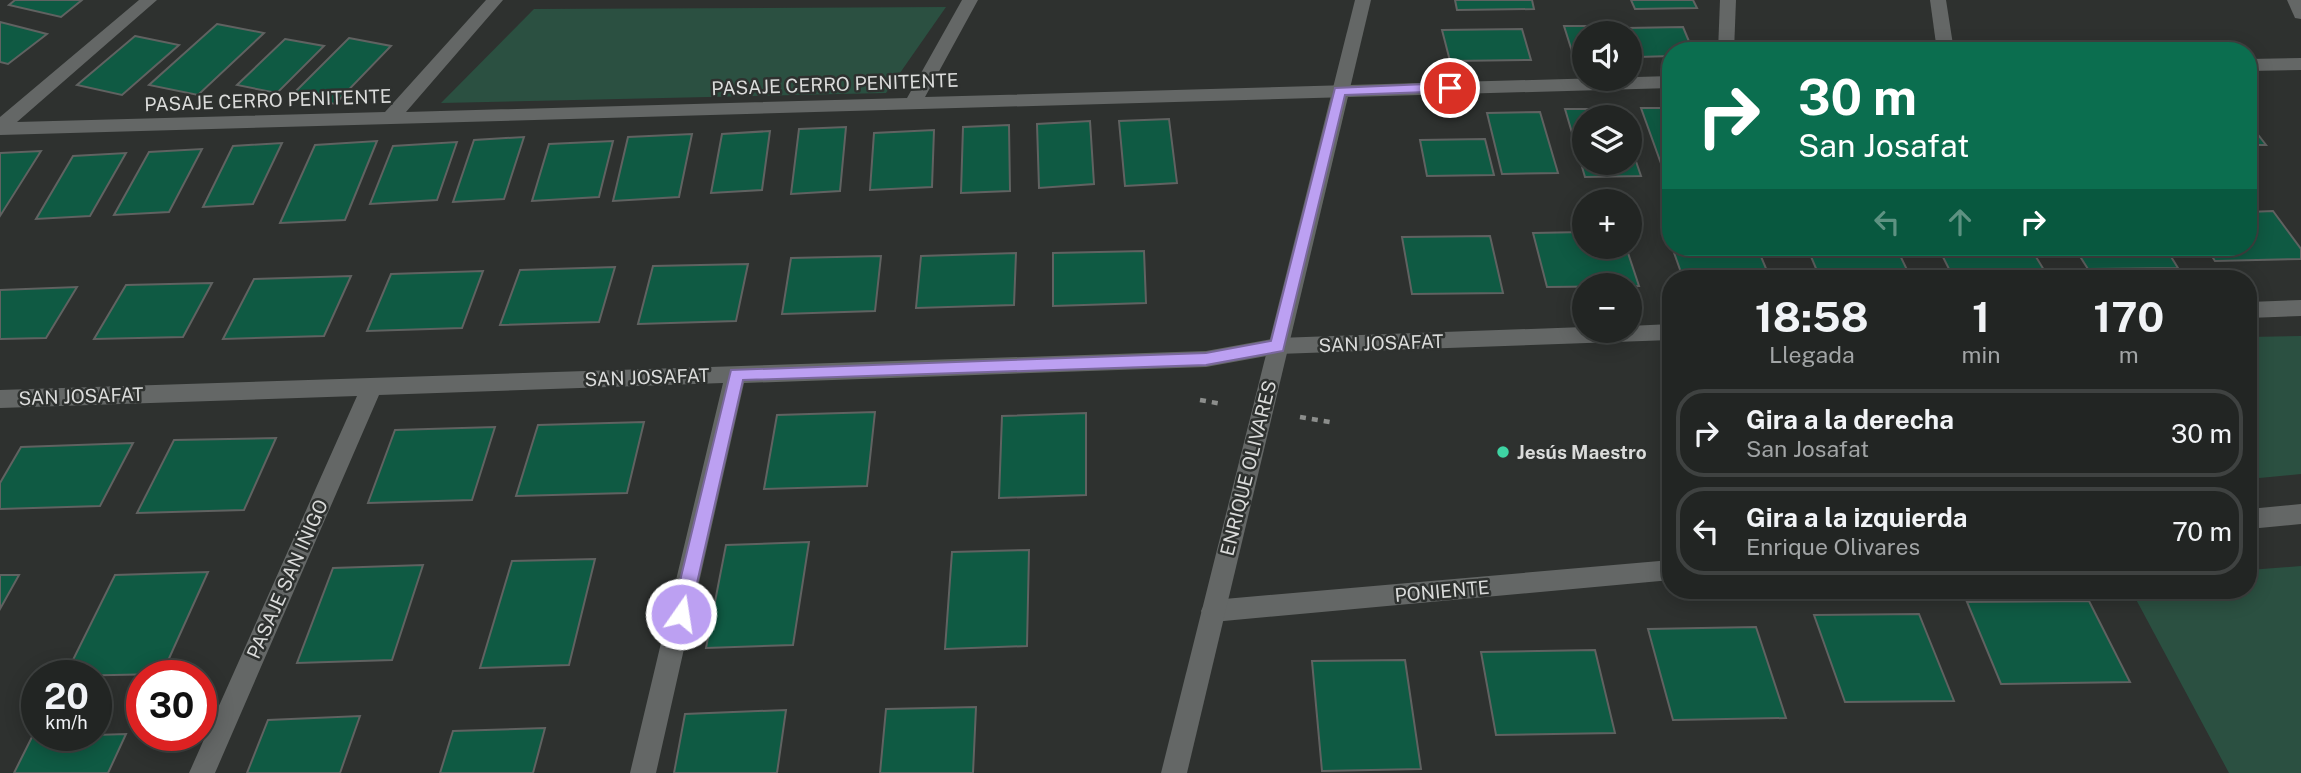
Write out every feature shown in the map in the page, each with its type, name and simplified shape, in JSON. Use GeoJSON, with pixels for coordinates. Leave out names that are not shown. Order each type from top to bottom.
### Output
{"type":"FeatureCollection","features":[{"type":"Feature","properties":{"kind":"street"},"geometry":{"type":"LineString","coordinates":[[0,128],[149,0]]}},
{"type":"Feature","properties":{"kind":"street"},"geometry":{"type":"LineString","coordinates":[[390,118],[495,0]]}},
{"type":"Feature","properties":{"kind":"street"},"geometry":{"type":"LineString","coordinates":[[913,103],[970,0]]}},
{"type":"Feature","properties":{"kind":"street","name":"ENRIQUE OLIVARES"},"geometry":{"type":"LineString","coordinates":[[1174,773],[1363,0]]}},
{"type":"Feature","properties":{"kind":"street"},"geometry":{"type":"LineString","coordinates":[[1726,42],[1728,0]]}},
{"type":"Feature","properties":{"kind":"street"},"geometry":{"type":"LineString","coordinates":[[1938,0],[1945,42]]}},
{"type":"Feature","properties":{"kind":"street"},"geometry":{"type":"LineString","coordinates":[[2295,0],[2301,14]]}},
{"type":"Feature","properties":{"kind":"street"},"geometry":{"type":"LineString","coordinates":[[2257,65],[2301,64]]}},
{"type":"Feature","properties":{"kind":"street","name":"PASAJE CERRO PENITENTE"},"geometry":{"type":"LineString","coordinates":[[0,128],[1662,82]]}},
{"type":"Feature","properties":{"kind":"street"},"geometry":{"type":"LineString","coordinates":[[2257,310],[2301,308]]}},
{"type":"Feature","properties":{"kind":"street","name":"SAN JOSAFAT"},"geometry":{"type":"LineString","coordinates":[[4,404],[372,386],[1206,359],[1278,346],[1662,332]]}},
{"type":"Feature","properties":{"kind":"street"},"geometry":{"type":"LineString","coordinates":[[643,773],[736,374]]}},
{"type":"Feature","properties":{"kind":"street","name":"PASAJE SAN IÑIGO"},"geometry":{"type":"LineString","coordinates":[[202,773],[372,386]]}},
{"type":"Feature","properties":{"kind":"street"},"geometry":{"type":"LineString","coordinates":[[2257,518],[2301,514]]}},
{"type":"Feature","properties":{"kind":"street","name":"PONIENTE"},"geometry":{"type":"LineString","coordinates":[[1213,611],[1662,571]]}},
{"type":"Feature","properties":{"kind":"green space"},"geometry":{"type":"Polygon","coordinates":[[[946,7],[886,93],[441,103],[534,9],[946,7]]]}},
{"type":"Feature","properties":{"kind":"green space"},"geometry":{"type":"Polygon","coordinates":[[[2301,336],[2301,474],[2257,478],[2257,337],[2301,336]]]}},
{"type":"Feature","properties":{"kind":"green space"},"geometry":{"type":"Polygon","coordinates":[[[2301,566],[2301,773],[2229,773],[2136,599],[2257,599],[2257,569],[2301,566]]]}},
{"type":"Feature","properties":{"kind":"building"},"geometry":{"type":"Polygon","coordinates":[[[15,0],[82,0],[61,17],[9,5],[15,0]]]}},
{"type":"Feature","properties":{"kind":"building"},"geometry":{"type":"Polygon","coordinates":[[[1455,0],[1532,0],[1534,9],[1457,10],[1455,0]]]}},
{"type":"Feature","properties":{"kind":"building"},"geometry":{"type":"Polygon","coordinates":[[[1631,0],[1693,0],[1697,8],[1635,9],[1631,0]]]}},
{"type":"Feature","properties":{"kind":"building"},"geometry":{"type":"Polygon","coordinates":[[[0,22],[47,34],[8,64],[0,62],[0,22]]]}},
{"type":"Feature","properties":{"kind":"building"},"geometry":{"type":"Polygon","coordinates":[[[217,24],[264,33],[198,95],[149,85],[217,24]]]}},
{"type":"Feature","properties":{"kind":"building"},"geometry":{"type":"Polygon","coordinates":[[[1564,26],[1572,26],[1572,51],[1564,26]]]}},
{"type":"Feature","properties":{"kind":"building"},"geometry":{"type":"Polygon","coordinates":[[[1683,27],[1689,42],[1662,42],[1662,56],[1642,57],[1642,28],[1683,27]]]}},
{"type":"Feature","properties":{"kind":"building"},"geometry":{"type":"Polygon","coordinates":[[[1522,29],[1531,60],[1450,61],[1442,30],[1522,29]]]}},
{"type":"Feature","properties":{"kind":"building"},"geometry":{"type":"Polygon","coordinates":[[[135,36],[179,45],[122,95],[77,85],[135,36]]]}},
{"type":"Feature","properties":{"kind":"building"},"geometry":{"type":"Polygon","coordinates":[[[349,38],[391,46],[335,104],[292,95],[349,38]]]}},
{"type":"Feature","properties":{"kind":"building"},"geometry":{"type":"Polygon","coordinates":[[[285,39],[324,46],[277,93],[237,85],[285,39]]]}},
{"type":"Feature","properties":{"kind":"building"},"geometry":{"type":"Polygon","coordinates":[[[1642,108],[1662,108],[1662,166],[1642,111],[1642,108]]]}},
{"type":"Feature","properties":{"kind":"building"},"geometry":{"type":"Polygon","coordinates":[[[1565,109],[1572,109],[1572,133],[1565,109]]]}},
{"type":"Feature","properties":{"kind":"building"},"geometry":{"type":"Polygon","coordinates":[[[1540,112],[1558,173],[1502,174],[1487,113],[1540,112]]]}},
{"type":"Feature","properties":{"kind":"building"},"geometry":{"type":"Polygon","coordinates":[[[1169,119],[1177,183],[1125,186],[1119,121],[1169,119]]]}},
{"type":"Feature","properties":{"kind":"building"},"geometry":{"type":"Polygon","coordinates":[[[1090,121],[1094,184],[1039,188],[1037,124],[1090,121]]]}},
{"type":"Feature","properties":{"kind":"building"},"geometry":{"type":"Polygon","coordinates":[[[1009,125],[1010,191],[961,193],[963,127],[1009,125]]]}},
{"type":"Feature","properties":{"kind":"building"},"geometry":{"type":"Polygon","coordinates":[[[846,127],[840,191],[791,194],[799,129],[846,127]]]}},
{"type":"Feature","properties":{"kind":"building"},"geometry":{"type":"Polygon","coordinates":[[[934,130],[932,187],[870,190],[874,133],[934,130]]]}},
{"type":"Feature","properties":{"kind":"building"},"geometry":{"type":"Polygon","coordinates":[[[770,131],[762,190],[711,193],[722,134],[770,131]]]}},
{"type":"Feature","properties":{"kind":"building"},"geometry":{"type":"Polygon","coordinates":[[[2257,133],[2266,145],[2257,145],[2257,133]]]}},
{"type":"Feature","properties":{"kind":"building"},"geometry":{"type":"Polygon","coordinates":[[[692,134],[679,197],[613,201],[628,137],[692,134]]]}},
{"type":"Feature","properties":{"kind":"building"},"geometry":{"type":"Polygon","coordinates":[[[524,137],[504,199],[453,202],[474,140],[524,137]]]}},
{"type":"Feature","properties":{"kind":"building"},"geometry":{"type":"Polygon","coordinates":[[[1485,139],[1494,175],[1427,176],[1420,140],[1485,139]]]}},
{"type":"Feature","properties":{"kind":"building"},"geometry":{"type":"Polygon","coordinates":[[[377,141],[345,220],[280,223],[315,145],[377,141]]]}},
{"type":"Feature","properties":{"kind":"building"},"geometry":{"type":"Polygon","coordinates":[[[613,141],[599,197],[532,201],[549,144],[613,141]]]}},
{"type":"Feature","properties":{"kind":"building"},"geometry":{"type":"Polygon","coordinates":[[[457,142],[437,200],[370,204],[393,146],[457,142]]]}},
{"type":"Feature","properties":{"kind":"building"},"geometry":{"type":"Polygon","coordinates":[[[282,143],[253,204],[203,207],[233,146],[282,143]]]}},
{"type":"Feature","properties":{"kind":"building"},"geometry":{"type":"Polygon","coordinates":[[[202,149],[169,212],[114,215],[149,152],[202,149]]]}},
{"type":"Feature","properties":{"kind":"building"},"geometry":{"type":"Polygon","coordinates":[[[41,151],[0,216],[0,153],[41,151]]]}},
{"type":"Feature","properties":{"kind":"building"},"geometry":{"type":"Polygon","coordinates":[[[126,153],[90,216],[36,219],[73,156],[126,153]]]}},
{"type":"Feature","properties":{"kind":"building"},"geometry":{"type":"Polygon","coordinates":[[[1584,175],[1641,176],[1585,177],[1584,175]]]}},
{"type":"Feature","properties":{"kind":"building"},"geometry":{"type":"Polygon","coordinates":[[[2273,211],[2301,249],[2301,259],[2215,261],[2212,256],[2257,256],[2257,212],[2273,211]]]}},
{"type":"Feature","properties":{"kind":"building"},"geometry":{"type":"Polygon","coordinates":[[[1572,232],[1572,259],[1630,259],[1635,273],[1572,273],[1572,287],[1547,287],[1533,233],[1572,232]]]}},
{"type":"Feature","properties":{"kind":"building"},"geometry":{"type":"Polygon","coordinates":[[[1490,236],[1503,293],[1412,294],[1402,237],[1490,236]]]}},
{"type":"Feature","properties":{"kind":"building"},"geometry":{"type":"Polygon","coordinates":[[[1144,251],[1146,303],[1053,306],[1053,253],[1144,251]]]}},
{"type":"Feature","properties":{"kind":"building"},"geometry":{"type":"Polygon","coordinates":[[[1016,253],[1014,305],[916,308],[921,256],[1016,253]]]}},
{"type":"Feature","properties":{"kind":"building"},"geometry":{"type":"Polygon","coordinates":[[[881,256],[875,311],[782,314],[791,258],[881,256]]]}},
{"type":"Feature","properties":{"kind":"building"},"geometry":{"type":"Polygon","coordinates":[[[1675,256],[1761,256],[1767,270],[1680,270],[1675,256]]]}},
{"type":"Feature","properties":{"kind":"building"},"geometry":{"type":"Polygon","coordinates":[[[1811,256],[1900,256],[1907,270],[1817,270],[1811,256]]]}},
{"type":"Feature","properties":{"kind":"building"},"geometry":{"type":"Polygon","coordinates":[[[1942,256],[2035,256],[2044,270],[1950,270],[1942,256]]]}},
{"type":"Feature","properties":{"kind":"building"},"geometry":{"type":"Polygon","coordinates":[[[2080,256],[2171,256],[2178,268],[2088,269],[2080,256]]]}},
{"type":"Feature","properties":{"kind":"building"},"geometry":{"type":"Polygon","coordinates":[[[748,264],[736,321],[638,324],[653,266],[748,264]]]}},
{"type":"Feature","properties":{"kind":"building"},"geometry":{"type":"Polygon","coordinates":[[[615,267],[599,322],[500,325],[520,270],[615,267]]]}},
{"type":"Feature","properties":{"kind":"building"},"geometry":{"type":"Polygon","coordinates":[[[483,271],[462,328],[367,331],[391,274],[483,271]]]}},
{"type":"Feature","properties":{"kind":"building"},"geometry":{"type":"Polygon","coordinates":[[[351,276],[324,336],[223,339],[254,279],[351,276]]]}},
{"type":"Feature","properties":{"kind":"building"},"geometry":{"type":"Polygon","coordinates":[[[212,283],[183,337],[94,339],[126,285],[212,283]]]}},
{"type":"Feature","properties":{"kind":"building"},"geometry":{"type":"Polygon","coordinates":[[[77,287],[46,338],[0,339],[0,290],[77,287]]]}},
{"type":"Feature","properties":{"kind":"building"},"geometry":{"type":"Polygon","coordinates":[[[875,412],[867,486],[764,489],[777,415],[875,412]]]}},
{"type":"Feature","properties":{"kind":"building"},"geometry":{"type":"Polygon","coordinates":[[[1086,413],[1086,495],[999,498],[1002,416],[1086,413]]]}},
{"type":"Feature","properties":{"kind":"building"},"geometry":{"type":"Polygon","coordinates":[[[644,422],[627,493],[516,496],[538,425],[644,422]]]}},
{"type":"Feature","properties":{"kind":"building"},"geometry":{"type":"Polygon","coordinates":[[[495,427],[472,500],[368,503],[395,430],[495,427]]]}},
{"type":"Feature","properties":{"kind":"building"},"geometry":{"type":"Polygon","coordinates":[[[276,438],[244,510],[137,513],[174,440],[276,438]]]}},
{"type":"Feature","properties":{"kind":"building"},"geometry":{"type":"Polygon","coordinates":[[[133,443],[100,506],[0,509],[0,483],[21,447],[133,443]]]}},
{"type":"Feature","properties":{"kind":"building"},"geometry":{"type":"Polygon","coordinates":[[[809,542],[793,645],[706,648],[726,545],[809,542]]]}},
{"type":"Feature","properties":{"kind":"building"},"geometry":{"type":"Polygon","coordinates":[[[1029,550],[1027,646],[945,649],[952,552],[1029,550]]]}},
{"type":"Feature","properties":{"kind":"building"},"geometry":{"type":"Polygon","coordinates":[[[595,559],[569,665],[480,668],[512,561],[595,559]]]}},
{"type":"Feature","properties":{"kind":"building"},"geometry":{"type":"Polygon","coordinates":[[[423,565],[392,660],[297,663],[333,568],[423,565]]]}},
{"type":"Feature","properties":{"kind":"building"},"geometry":{"type":"Polygon","coordinates":[[[208,572],[168,660],[126,660],[126,675],[112,675],[112,660],[73,660],[115,575],[208,572]]]}},
{"type":"Feature","properties":{"kind":"building"},"geometry":{"type":"Polygon","coordinates":[[[0,575],[19,575],[0,609],[0,575]]]}},
{"type":"Feature","properties":{"kind":"building"},"geometry":{"type":"Polygon","coordinates":[[[2089,601],[2130,682],[2001,684],[1967,602],[2089,601]]]}},
{"type":"Feature","properties":{"kind":"building"},"geometry":{"type":"Polygon","coordinates":[[[1919,614],[1954,701],[1845,702],[1814,615],[1919,614]]]}},
{"type":"Feature","properties":{"kind":"building"},"geometry":{"type":"Polygon","coordinates":[[[1756,627],[1786,718],[1673,720],[1648,629],[1756,627]]]}},
{"type":"Feature","properties":{"kind":"building"},"geometry":{"type":"Polygon","coordinates":[[[1595,650],[1615,733],[1496,735],[1481,652],[1595,650]]]}},
{"type":"Feature","properties":{"kind":"building"},"geometry":{"type":"Polygon","coordinates":[[[1405,660],[1421,769],[1322,771],[1312,661],[1405,660]]]}},
{"type":"Feature","properties":{"kind":"building"},"geometry":{"type":"Polygon","coordinates":[[[976,707],[973,773],[880,773],[886,709],[976,707]]]}},
{"type":"Feature","properties":{"kind":"building"},"geometry":{"type":"Polygon","coordinates":[[[786,710],[777,773],[674,773],[685,714],[786,710]]]}},
{"type":"Feature","properties":{"kind":"building"},"geometry":{"type":"Polygon","coordinates":[[[360,716],[340,773],[247,773],[268,720],[360,716]]]}},
{"type":"Feature","properties":{"kind":"building"},"geometry":{"type":"Polygon","coordinates":[[[545,728],[533,773],[440,773],[453,731],[545,728]]]}},
{"type":"Feature","properties":{"kind":"building"},"geometry":{"type":"Polygon","coordinates":[[[112,734],[126,734],[108,773],[14,773],[25,751],[112,751],[112,734]]]}},
{"type":"Feature","properties":{"kind":"place","name":"Jesús Maestro"},"geometry":{"type":"Point","coordinates":[1503,452]}},
{"type":"Feature","properties":{"kind":"route"},"geometry":{"type":"LineString","coordinates":[[681,614],[736,374],[1206,359],[1278,346],[1339,91],[1450,88]]}}]}
